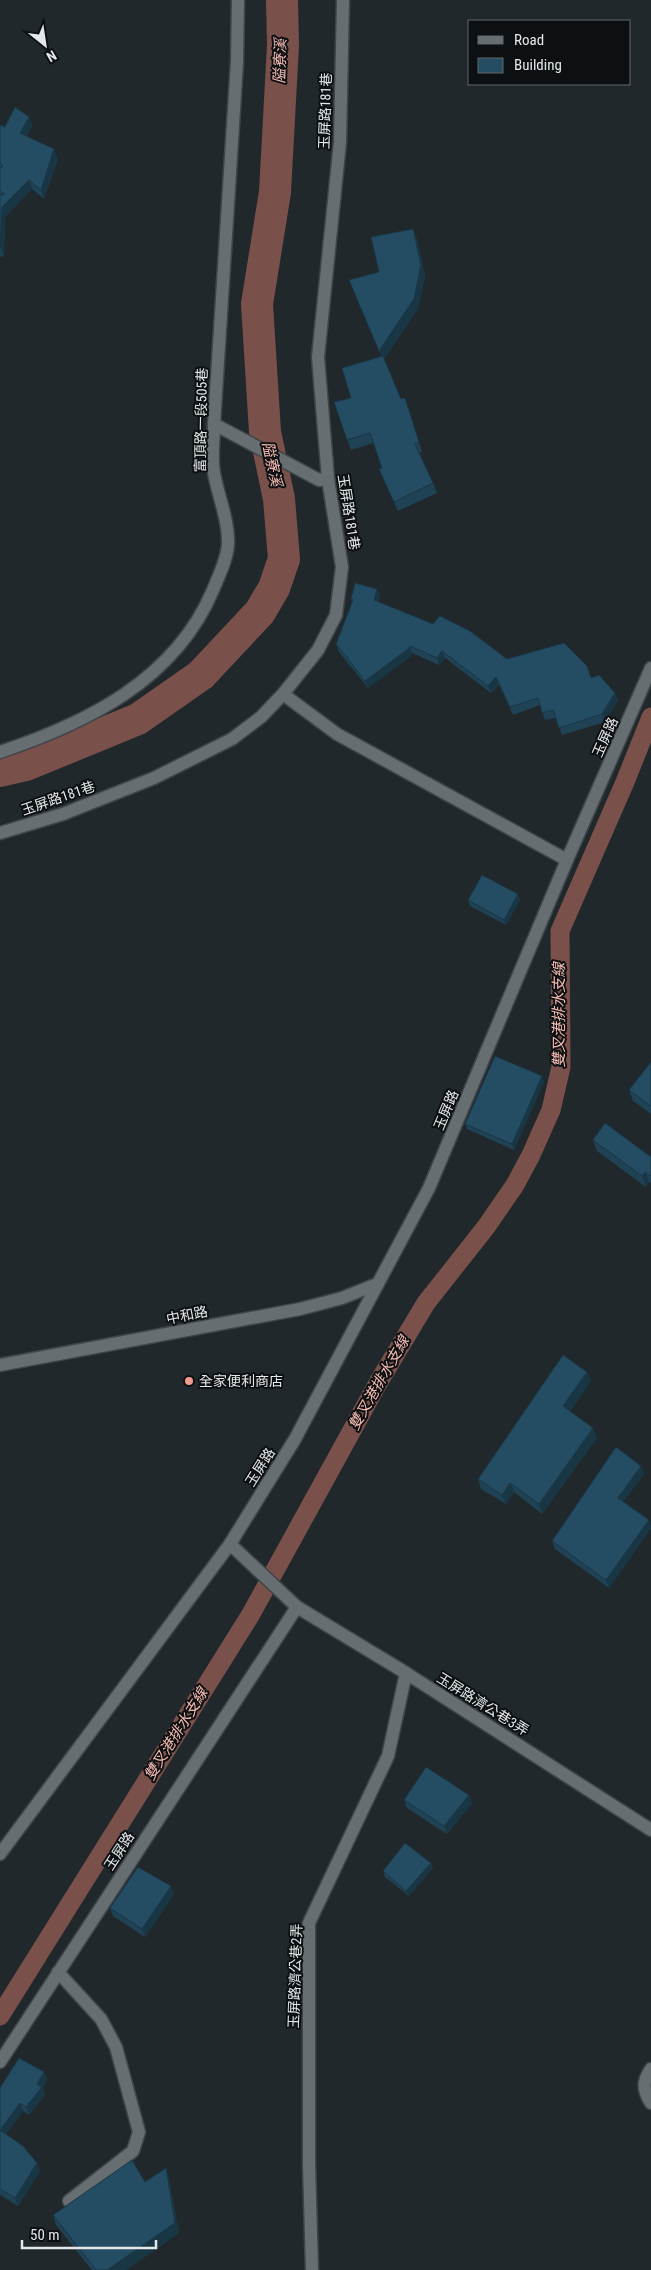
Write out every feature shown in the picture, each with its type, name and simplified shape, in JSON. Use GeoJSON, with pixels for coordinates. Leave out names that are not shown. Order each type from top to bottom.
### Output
{"type":"FeatureCollection","features":[{"type":"Feature","properties":{"kind":"street","name":"富頂路一段505巷"},"geometry":{"type":"LineString","coordinates":[[0,752],[65,729],[87,718],[150,675],[176,652],[193,630],[210,598],[224,562],[228,543],[213,471],[214,424],[237,62],[238,0]]}},
{"type":"Feature","properties":{"kind":"street","name":"玉屏路181巷"},"geometry":{"type":"LineString","coordinates":[[0,833],[63,814],[154,778],[232,739],[261,717],[283,694],[318,650],[336,615],[342,567],[324,480],[318,357],[340,142],[343,0]]}},
{"type":"Feature","properties":{"kind":"street"},"geometry":{"type":"LineString","coordinates":[[214,424],[324,480]]}},
{"type":"Feature","properties":{"kind":"street","name":"玉屏路"},"geometry":{"type":"LineString","coordinates":[[0,1854],[230,1544],[295,1439],[429,1188],[567,860],[651,668]]}},
{"type":"Feature","properties":{"kind":"street"},"geometry":{"type":"LineString","coordinates":[[283,694],[337,734],[567,860]]}},
{"type":"Feature","properties":{"kind":"street","name":"中和路"},"geometry":{"type":"LineString","coordinates":[[0,1365],[300,1309],[342,1298],[377,1284]]}},
{"type":"Feature","properties":{"kind":"street"},"geometry":{"type":"LineString","coordinates":[[230,1544],[297,1607]]}},
{"type":"Feature","properties":{"kind":"street","name":"玉屏路"},"geometry":{"type":"LineString","coordinates":[[0,2062],[297,1607]]}},
{"type":"Feature","properties":{"kind":"street","name":"玉屏路濟公巷3弄"},"geometry":{"type":"LineString","coordinates":[[297,1607],[406,1673],[651,1830]]}},
{"type":"Feature","properties":{"kind":"street","name":"玉屏路濟公巷2弄"},"geometry":{"type":"LineString","coordinates":[[312,2270],[309,2164],[310,1923],[388,1756],[406,1673]]}},
{"type":"Feature","properties":{"kind":"street"},"geometry":{"type":"LineString","coordinates":[[58,1972],[101,2018],[116,2047],[139,2132],[133,2151],[69,2201]]}},
{"type":"Feature","properties":{"kind":"street"},"geometry":{"type":"LineString","coordinates":[[648,2098],[643,2087],[644,2078],[651,2069]]}},
{"type":"Feature","properties":{"kind":"building"},"geometry":{"type":"Polygon","coordinates":[[[15,107],[29,117],[20,133],[54,149],[41,190],[29,180],[2,207],[0,247],[0,195],[4,194],[0,191],[0,168],[3,166],[0,163],[0,125],[5,127],[15,107]]]}},
{"type":"Feature","properties":{"kind":"building"},"geometry":{"type":"Polygon","coordinates":[[[413,229],[421,265],[414,299],[379,351],[349,280],[379,272],[371,237],[413,229]]]}},
{"type":"Feature","properties":{"kind":"building"},"geometry":{"type":"Polygon","coordinates":[[[383,356],[401,399],[405,398],[419,442],[415,444],[433,483],[394,502],[379,469],[382,468],[370,433],[347,440],[334,402],[351,398],[342,368],[383,356]]]}},
{"type":"Feature","properties":{"kind":"building"},"geometry":{"type":"Polygon","coordinates":[[[355,583],[377,589],[374,600],[433,624],[440,616],[470,631],[507,659],[564,643],[587,666],[591,678],[599,675],[615,693],[602,714],[559,728],[553,710],[542,713],[538,698],[510,707],[496,677],[488,686],[442,651],[437,658],[410,646],[365,681],[336,644],[353,600],[351,599],[355,583]]]}},
{"type":"Feature","properties":{"kind":"building"},"geometry":{"type":"Polygon","coordinates":[[[482,875],[518,894],[504,920],[468,900],[482,875]]]}},
{"type":"Feature","properties":{"kind":"building"},"geometry":{"type":"Polygon","coordinates":[[[495,1056],[542,1076],[512,1144],[465,1124],[495,1056]]]}},
{"type":"Feature","properties":{"kind":"building"},"geometry":{"type":"Polygon","coordinates":[[[651,1062],[651,1106],[629,1090],[651,1062]]]}},
{"type":"Feature","properties":{"kind":"building"},"geometry":{"type":"Polygon","coordinates":[[[605,1123],[651,1157],[651,1176],[645,1172],[642,1176],[593,1140],[605,1123]]]}},
{"type":"Feature","properties":{"kind":"building"},"geometry":{"type":"Polygon","coordinates":[[[563,1355],[587,1372],[563,1406],[593,1428],[539,1504],[510,1483],[502,1495],[478,1479],[563,1355]]]}},
{"type":"Feature","properties":{"kind":"building"},"geometry":{"type":"Polygon","coordinates":[[[616,1447],[641,1466],[618,1498],[649,1520],[606,1580],[552,1541],[616,1447]]]}},
{"type":"Feature","properties":{"kind":"building"},"geometry":{"type":"Polygon","coordinates":[[[426,1767],[469,1795],[444,1826],[404,1800],[426,1767]]]}},
{"type":"Feature","properties":{"kind":"building"},"geometry":{"type":"Polygon","coordinates":[[[405,1843],[431,1863],[406,1891],[383,1871],[405,1843]]]}},
{"type":"Feature","properties":{"kind":"building"},"geometry":{"type":"Polygon","coordinates":[[[138,1867],[171,1886],[142,1929],[110,1908],[138,1867]]]}},
{"type":"Feature","properties":{"kind":"building"},"geometry":{"type":"Polygon","coordinates":[[[19,2058],[44,2072],[37,2084],[42,2087],[26,2107],[20,2103],[0,2130],[0,2088],[19,2058]]]}},
{"type":"Feature","properties":{"kind":"building"},"geometry":{"type":"Polygon","coordinates":[[[0,2130],[23,2146],[37,2163],[15,2198],[0,2189],[0,2130]]]}},
{"type":"Feature","properties":{"kind":"building"},"geometry":{"type":"Polygon","coordinates":[[[132,2160],[145,2182],[166,2168],[175,2223],[107,2270],[96,2270],[53,2215],[132,2160]]]}},
{"type":"Feature","properties":{"kind":"waterway","name":"隘寮溪"},"geometry":{"type":"LineString","coordinates":[[0,771],[26,765],[138,719],[201,675],[260,612],[274,588],[284,559],[279,499],[265,432],[257,304],[275,192],[283,45],[282,0]]}},
{"type":"Feature","properties":{"kind":"waterway","name":"雙叉港排水支線"},"geometry":{"type":"LineString","coordinates":[[0,2016],[251,1614],[378,1383],[426,1303],[486,1227],[515,1185],[531,1155],[551,1110],[561,1067],[560,931],[625,782],[651,717]]}},
{"type":"Feature","properties":{"kind":"place","name":"全家便利商店"},"geometry":{"type":"Point","coordinates":[189,1381]}}]}
